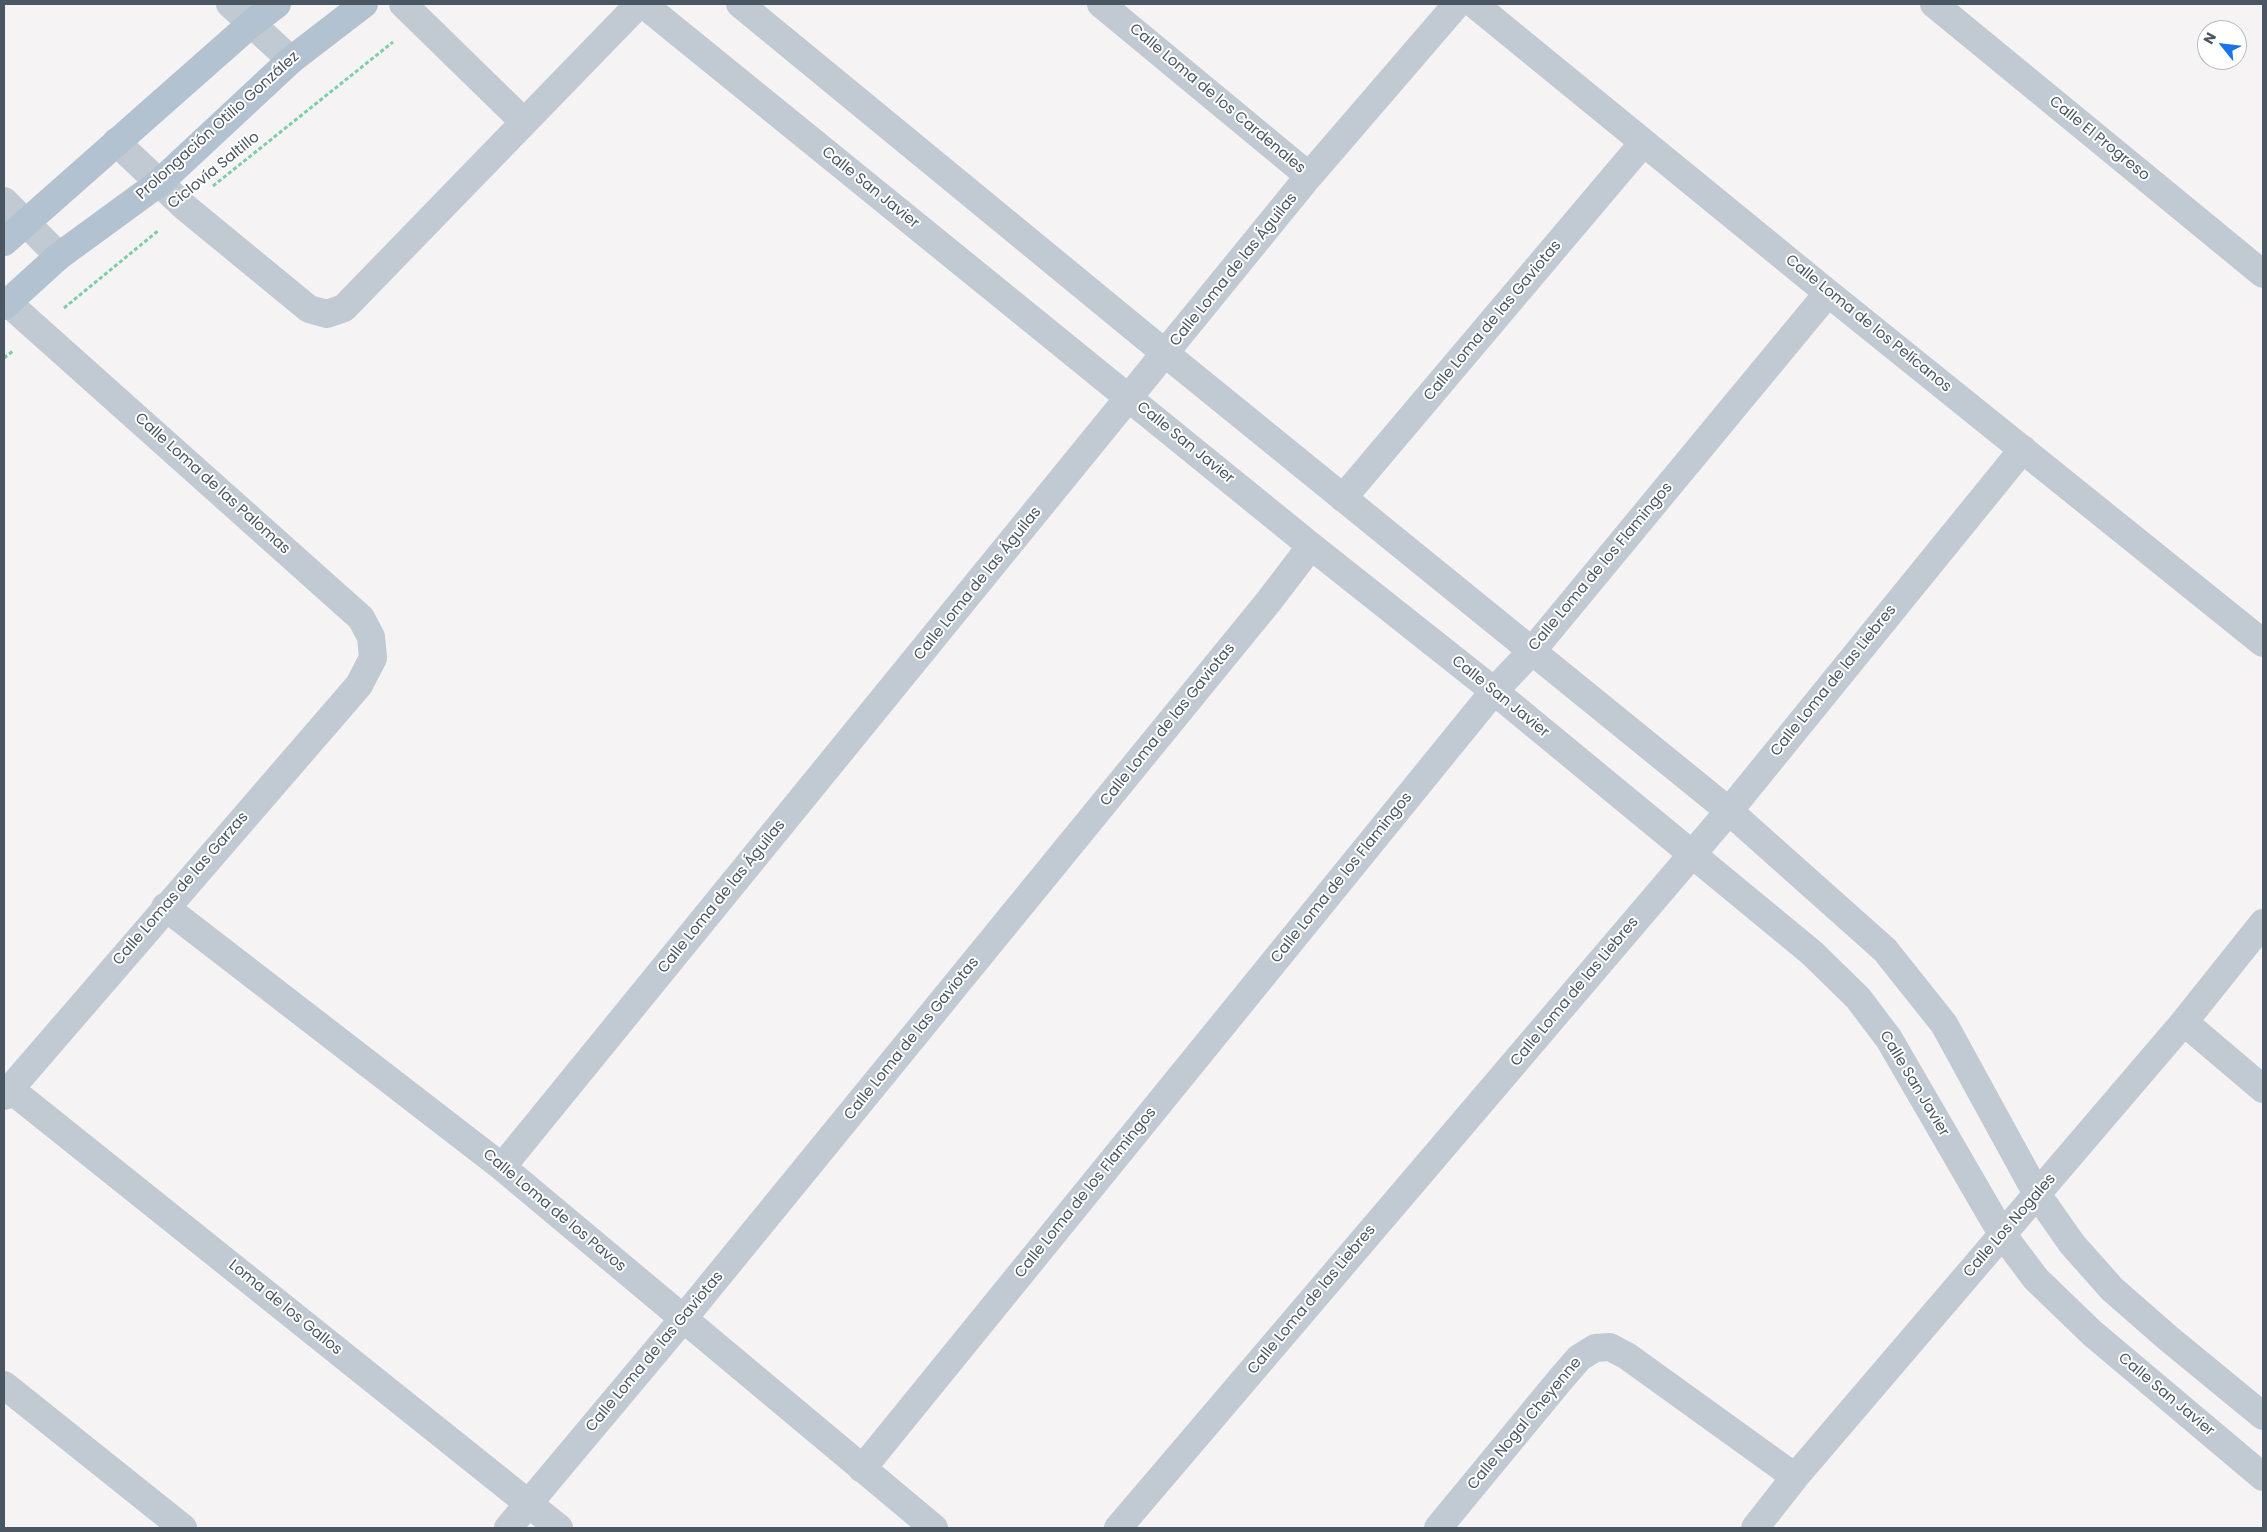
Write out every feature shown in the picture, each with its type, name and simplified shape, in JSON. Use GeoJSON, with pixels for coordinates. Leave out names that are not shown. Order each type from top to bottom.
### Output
{"type":"FeatureCollection","features":[{"type":"Feature","properties":{"kind":"main road"},"geometry":{"type":"LineString","coordinates":[[4,242],[252,23],[277,4]]}},
{"type":"Feature","properties":{"kind":"main road","name":"Prolongación Otilio González"},"geometry":{"type":"LineString","coordinates":[[6,304],[59,256],[159,183],[291,60],[364,4]]}},
{"type":"Feature","properties":{"kind":"street"},"geometry":{"type":"LineString","coordinates":[[230,4],[291,60]]}},
{"type":"Feature","properties":{"kind":"street"},"geometry":{"type":"LineString","coordinates":[[116,142],[186,208],[309,309],[327,314],[344,308],[639,4]]}},
{"type":"Feature","properties":{"kind":"street","name":"Calle San Javier"},"geometry":{"type":"LineString","coordinates":[[643,4],[1311,546],[1494,691],[1812,953],[1858,998],[1889,1039],[2002,1234],[2036,1279],[2092,1333],[2263,1477]]}},
{"type":"Feature","properties":{"kind":"street"},"geometry":{"type":"LineString","coordinates":[[740,4],[1166,354],[1729,811],[1819,890],[1891,957],[1944,1024],[2037,1194],[2072,1244],[2112,1289],[2263,1416]]}},
{"type":"Feature","properties":{"kind":"street","name":"Calle Loma de los Cardenales"},"geometry":{"type":"LineString","coordinates":[[1101,4],[1309,176]]}},
{"type":"Feature","properties":{"kind":"street","name":"Calle Loma de las Águilas"},"geometry":{"type":"LineString","coordinates":[[502,1167],[1166,354],[1309,176],[1457,4]]}},
{"type":"Feature","properties":{"kind":"street","name":"Calle Loma de los Pelícanos"},"geometry":{"type":"LineString","coordinates":[[1474,4],[1828,293],[2263,643]]}},
{"type":"Feature","properties":{"kind":"street","name":"Calle El Progreso"},"geometry":{"type":"LineString","coordinates":[[1934,4],[2263,274]]}},
{"type":"Feature","properties":{"kind":"street"},"geometry":{"type":"LineString","coordinates":[[411,12],[524,122]]}},
{"type":"Feature","properties":{"kind":"street","name":"Calle Loma de las Gaviotas"},"geometry":{"type":"LineString","coordinates":[[1343,498],[1643,143]]}},
{"type":"Feature","properties":{"kind":"street"},"geometry":{"type":"LineString","coordinates":[[4,201],[59,256]]}},
{"type":"Feature","properties":{"kind":"street","name":"Calle Loma de los Flamingos"},"geometry":{"type":"LineString","coordinates":[[862,1469],[1494,691],[1532,651],[1828,293]]}},
{"type":"Feature","properties":{"kind":"street","name":"Calle Loma de las Palomas"},"geometry":{"type":"LineString","coordinates":[[6,304],[39,329],[361,618],[371,637],[373,658],[359,684]]}},
{"type":"Feature","properties":{"kind":"street","name":"Calle Loma de las Liebres"},"geometry":{"type":"LineString","coordinates":[[1118,1528],[1729,811],[2023,449]]}},
{"type":"Feature","properties":{"kind":"street","name":"Calle Loma de las Gaviotas"},"geometry":{"type":"LineString","coordinates":[[508,1528],[683,1319],[1269,601],[1311,546]]}},
{"type":"Feature","properties":{"kind":"street","name":"Calle Lomas de las Garzas"},"geometry":{"type":"LineString","coordinates":[[7,1092],[359,684]]}},
{"type":"Feature","properties":{"kind":"street","name":"Calle Loma de los Pavos"},"geometry":{"type":"LineString","coordinates":[[165,907],[502,1167],[934,1528]]}},
{"type":"Feature","properties":{"kind":"street","name":"Calle Los Nogales"},"geometry":{"type":"LineString","coordinates":[[1755,1528],[1795,1477],[2184,1022],[2263,922]]}},
{"type":"Feature","properties":{"kind":"street"},"geometry":{"type":"LineString","coordinates":[[2184,1022],[2263,1089]]}},
{"type":"Feature","properties":{"kind":"street","name":"Loma de los Gallos"},"geometry":{"type":"LineString","coordinates":[[7,1092],[559,1528]]}},
{"type":"Feature","properties":{"kind":"street","name":"Calle Nogal Cheyenne"},"geometry":{"type":"LineString","coordinates":[[1438,1528],[1579,1358],[1594,1348],[1610,1347],[1627,1356],[1795,1477]]}},
{"type":"Feature","properties":{"kind":"street"},"geometry":{"type":"LineString","coordinates":[[4,1385],[183,1528]]}},
{"type":"Feature","properties":{"kind":"path","name":"Ciclovía Saltillo"},"geometry":{"type":"LineString","coordinates":[[4,358],[186,208],[411,12]]}}]}
